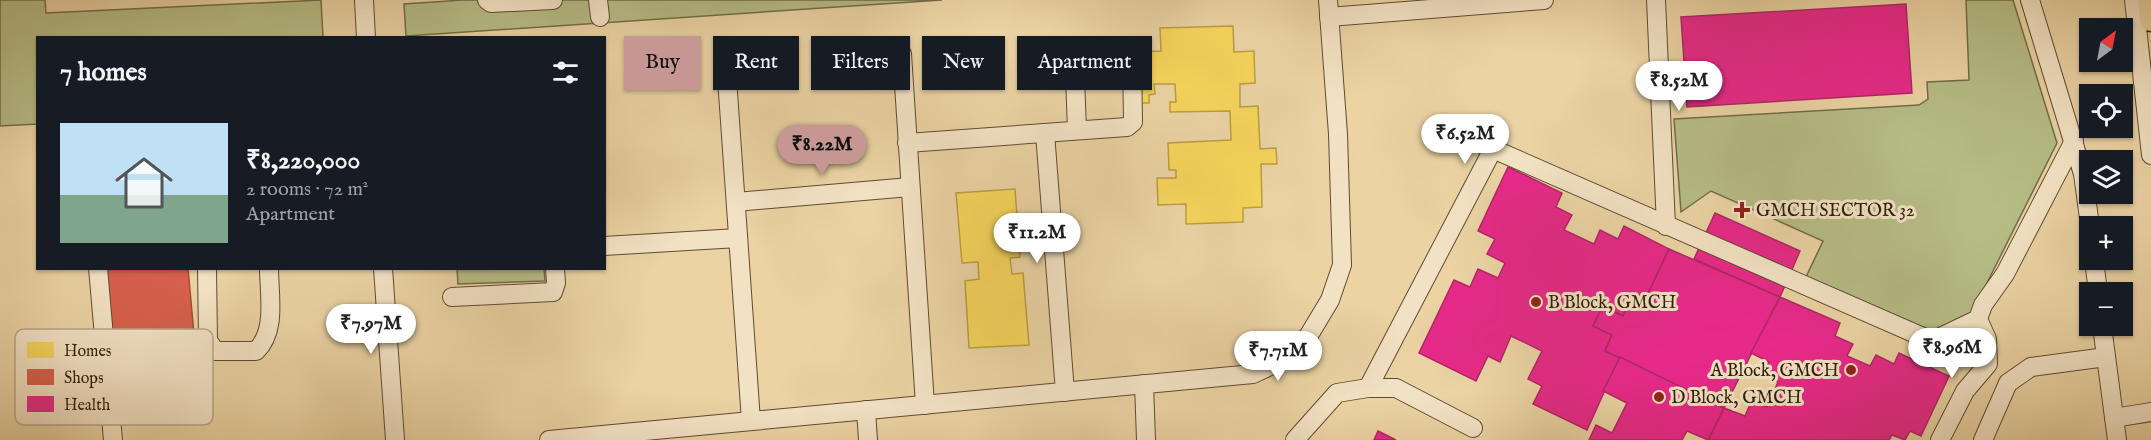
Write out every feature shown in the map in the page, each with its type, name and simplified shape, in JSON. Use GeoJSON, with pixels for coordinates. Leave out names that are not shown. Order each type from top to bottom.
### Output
{"type":"FeatureCollection","features":[{"type":"Feature","properties":{"kind":"main road"},"geometry":{"type":"LineString","coordinates":[[2149,0],[2151,20]]}},
{"type":"Feature","properties":{"kind":"street"},"geometry":{"type":"LineString","coordinates":[[366,36],[368,0]]}},
{"type":"Feature","properties":{"kind":"street"},"geometry":{"type":"LineString","coordinates":[[487,0],[491,3],[553,0]]}},
{"type":"Feature","properties":{"kind":"street"},"geometry":{"type":"LineString","coordinates":[[549,440],[648,435],[752,421],[1253,374],[1285,359],[1309,335],[1330,300],[1342,265],[1338,134],[1329,8],[1544,0]]}},
{"type":"Feature","properties":{"kind":"street"},"geometry":{"type":"LineString","coordinates":[[1656,0],[1666,226]]}},
{"type":"Feature","properties":{"kind":"street"},"geometry":{"type":"LineString","coordinates":[[2030,0],[2083,174],[2089,216]]}},
{"type":"Feature","properties":{"kind":"street"},"geometry":{"type":"LineString","coordinates":[[2134,0],[2151,155]]}},
{"type":"Feature","properties":{"kind":"street"},"geometry":{"type":"LineString","coordinates":[[728,90],[752,421]]}},
{"type":"Feature","properties":{"kind":"street"},"geometry":{"type":"LineString","coordinates":[[904,90],[925,405]]}},
{"type":"Feature","properties":{"kind":"street"},"geometry":{"type":"LineString","coordinates":[[1076,90],[1077,130]]}},
{"type":"Feature","properties":{"kind":"street"},"geometry":{"type":"LineString","coordinates":[[908,143],[1127,127],[1133,122],[1133,90]]}},
{"type":"Feature","properties":{"kind":"street"},"geometry":{"type":"LineString","coordinates":[[1045,133],[1065,392]]}},
{"type":"Feature","properties":{"kind":"street"},"geometry":{"type":"LineString","coordinates":[[1940,440],[1965,391],[1988,364],[1987,339],[1978,319],[1983,305],[2005,274],[2074,141]]}},
{"type":"Feature","properties":{"kind":"street"},"geometry":{"type":"LineString","coordinates":[[1368,388],[1493,149],[1932,340],[1978,319]]}},
{"type":"Feature","properties":{"kind":"street"},"geometry":{"type":"LineString","coordinates":[[736,202],[910,187]]}},
{"type":"Feature","properties":{"kind":"street"},"geometry":{"type":"LineString","coordinates":[[606,246],[738,238]]}},
{"type":"Feature","properties":{"kind":"street"},"geometry":{"type":"LineString","coordinates":[[98,270],[103,329]]}},
{"type":"Feature","properties":{"kind":"street"},"geometry":{"type":"LineString","coordinates":[[207,270],[208,329]]}},
{"type":"Feature","properties":{"kind":"street"},"geometry":{"type":"LineString","coordinates":[[213,348],[215,351],[228,352],[256,351],[265,342],[269,328],[269,270]]}},
{"type":"Feature","properties":{"kind":"street"},"geometry":{"type":"LineString","coordinates":[[383,270],[395,440]]}},
{"type":"Feature","properties":{"kind":"street"},"geometry":{"type":"LineString","coordinates":[[452,297],[553,292],[556,283],[555,270]]}},
{"type":"Feature","properties":{"kind":"street"},"geometry":{"type":"LineString","coordinates":[[2103,336],[2117,440]]}},
{"type":"Feature","properties":{"kind":"street"},"geometry":{"type":"LineString","coordinates":[[1983,440],[2008,383],[2031,367],[2106,357]]}},
{"type":"Feature","properties":{"kind":"street"},"geometry":{"type":"LineString","coordinates":[[1144,384],[1146,440]]}},
{"type":"Feature","properties":{"kind":"street"},"geometry":{"type":"LineString","coordinates":[[1295,440],[1337,393],[1368,388],[1396,388],[1473,428]]}},
{"type":"Feature","properties":{"kind":"street"},"geometry":{"type":"LineString","coordinates":[[866,410],[868,440]]}},
{"type":"Feature","properties":{"kind":"street"},"geometry":{"type":"LineString","coordinates":[[2114,418],[2151,412]]}},
{"type":"Feature","properties":{"kind":"street"},"geometry":{"type":"LineString","coordinates":[[112,425],[113,440]]}},
{"type":"Feature","properties":{"kind":"green space"},"geometry":{"type":"Polygon","coordinates":[[[0,0],[45,0],[46,13],[321,0],[323,36],[36,36],[36,124],[0,126],[0,0]]]}},
{"type":"Feature","properties":{"kind":"green space"},"geometry":{"type":"Polygon","coordinates":[[[463,0],[942,0],[406,36],[404,4],[463,0]]]}},
{"type":"Feature","properties":{"kind":"green space"},"geometry":{"type":"Polygon","coordinates":[[[1966,0],[2013,0],[2057,143],[1972,313],[1931,333],[1806,277],[1823,241],[1711,191],[1681,212],[1674,119],[1919,105],[1928,99],[1927,82],[1969,80],[1966,0]]]}},
{"type":"Feature","properties":{"kind":"green space"},"geometry":{"type":"Polygon","coordinates":[[[457,270],[544,270],[545,281],[458,284],[457,270]]]}},
{"type":"Feature","properties":{"kind":"building: Homes"},"geometry":{"type":"Polygon","coordinates":[[[1233,26],[1234,52],[1254,51],[1255,83],[1240,84],[1240,107],[1258,106],[1260,149],[1276,148],[1277,164],[1261,164],[1262,207],[1243,208],[1243,222],[1186,224],[1186,204],[1158,205],[1157,178],[1176,178],[1176,170],[1169,170],[1168,143],[1231,140],[1230,111],[1170,112],[1170,102],[1176,102],[1175,84],[1154,84],[1155,94],[1149,95],[1149,103],[1138,103],[1138,90],[1152,90],[1152,51],[1161,51],[1160,28],[1233,26]]]}},
{"type":"Feature","properties":{"kind":"building: Homes"},"geometry":{"type":"Polygon","coordinates":[[[1015,189],[1020,257],[1010,258],[1012,274],[1023,273],[1029,345],[969,348],[965,281],[979,279],[978,262],[962,263],[956,193],[1015,189]]]}},
{"type":"Feature","properties":{"kind":"building: Shops"},"geometry":{"type":"Polygon","coordinates":[[[107,270],[188,270],[194,329],[109,329],[107,270]]]}},
{"type":"Feature","properties":{"kind":"building: Health"},"geometry":{"type":"Polygon","coordinates":[[[1906,4],[1912,93],[1687,107],[1681,17],[1906,4]]]}},
{"type":"Feature","properties":{"kind":"building: Health","name":"B Block, GMCH"},"geometry":{"type":"Polygon","coordinates":[[[1508,167],[1562,193],[1556,207],[1572,215],[1564,230],[1594,244],[1600,230],[1618,239],[1624,226],[1669,249],[1646,298],[1634,292],[1623,316],[1603,306],[1593,326],[1612,335],[1605,351],[1620,357],[1587,430],[1533,404],[1542,386],[1528,379],[1542,351],[1511,336],[1500,362],[1488,356],[1476,381],[1419,353],[1454,280],[1470,287],[1478,269],[1498,278],[1505,263],[1487,254],[1495,239],[1478,231],[1508,167]]]}},
{"type":"Feature","properties":{"kind":"building: Health"},"geometry":{"type":"Polygon","coordinates":[[[1715,213],[1800,251],[1780,297],[1694,259],[1715,213]]]}},
{"type":"Feature","properties":{"kind":"building: Health","name":"B Block, GMCH"},"geometry":{"type":"Polygon","coordinates":[[[1669,249],[1780,297],[1724,408],[1605,351],[1612,335],[1593,326],[1603,306],[1623,316],[1634,292],[1646,298],[1669,249]]]}},
{"type":"Feature","properties":{"kind":"building: Health","name":"A Block, GMCH"},"geometry":{"type":"Polygon","coordinates":[[[1780,297],[1840,323],[1835,336],[1853,344],[1847,356],[1870,366],[1876,355],[1894,364],[1899,353],[1949,376],[1921,436],[1910,431],[1905,440],[1892,435],[1889,440],[1708,440],[1724,408],[1745,416],[1752,400],[1767,407],[1778,382],[1763,375],[1769,362],[1751,353],[1780,297]]]}},
{"type":"Feature","properties":{"kind":"building: Health","name":"D Block, GMCH"},"geometry":{"type":"Polygon","coordinates":[[[1620,357],[1724,408],[1708,440],[1687,431],[1682,440],[1589,440],[1596,425],[1612,433],[1627,403],[1603,391],[1620,357]]]}},
{"type":"Feature","properties":{"kind":"building: Health"},"geometry":{"type":"Polygon","coordinates":[[[1378,431],[1396,440],[1374,440],[1378,431]]]}},
{"type":"Feature","properties":{"kind":"place","name":"GMCH SECTOR 32"},"geometry":{"type":"Point","coordinates":[1742,210]}},
{"type":"Feature","properties":{"kind":"place","name":"B Block, GMCH"},"geometry":{"type":"Point","coordinates":[1536,302]}},
{"type":"Feature","properties":{"kind":"place","name":"A Block, GMCH"},"geometry":{"type":"Point","coordinates":[1851,370]}},
{"type":"Feature","properties":{"kind":"place","name":"D Block, GMCH"},"geometry":{"type":"Point","coordinates":[1659,397]}}]}
